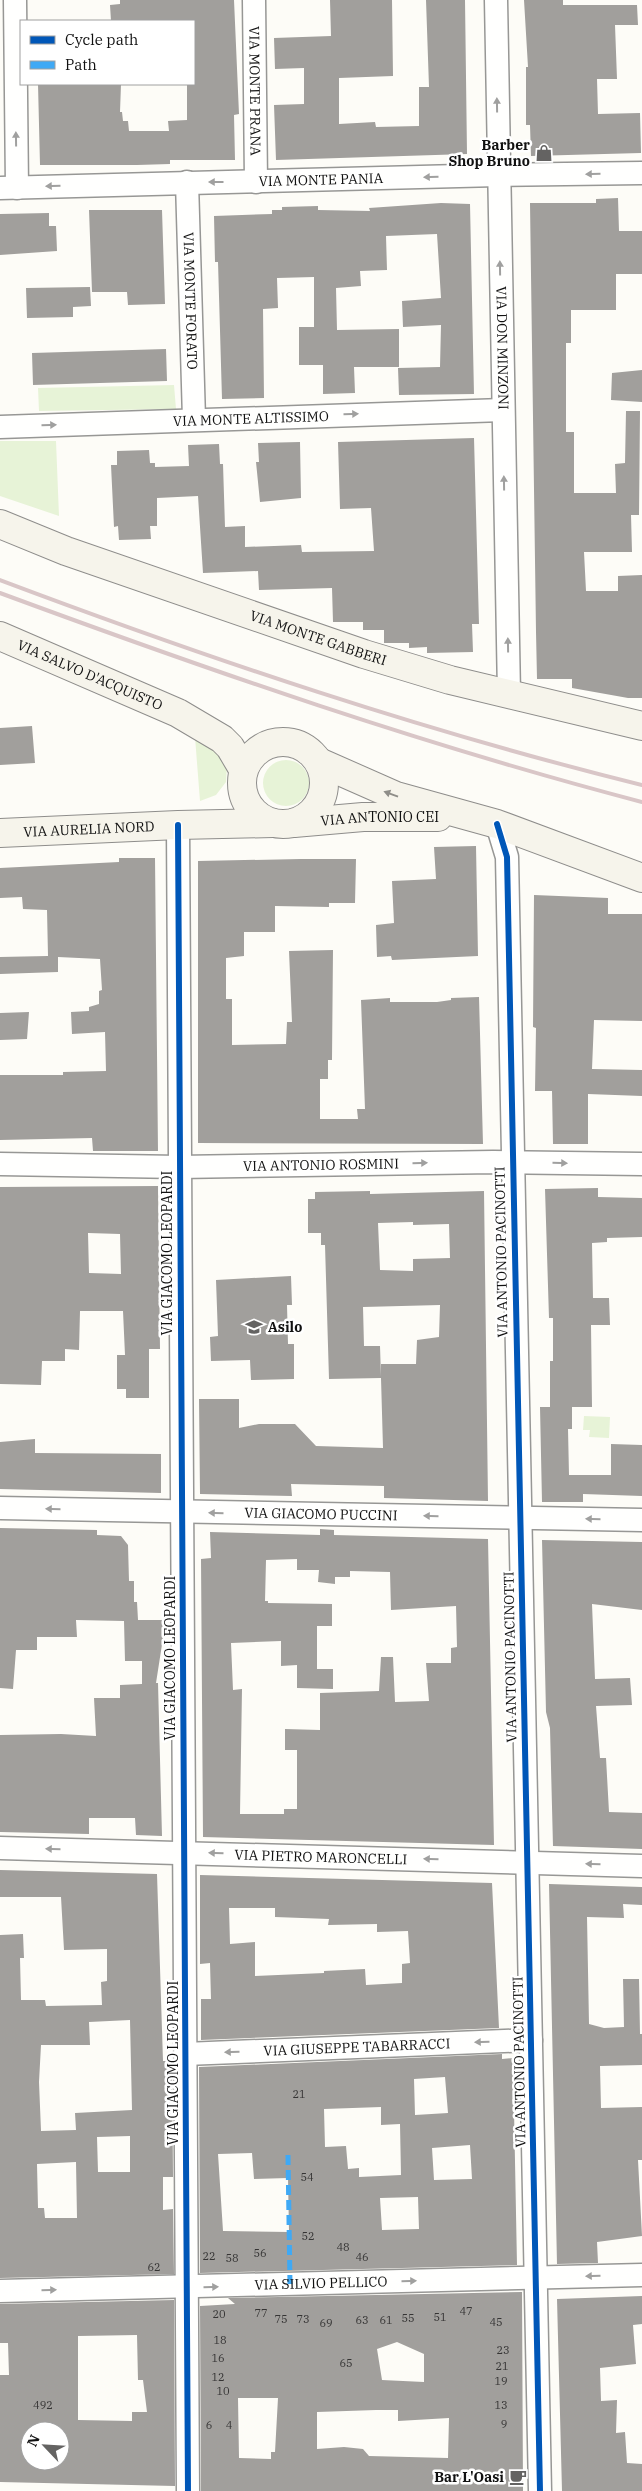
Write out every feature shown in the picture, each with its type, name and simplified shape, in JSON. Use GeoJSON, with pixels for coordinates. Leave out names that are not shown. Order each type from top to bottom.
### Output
{"type":"FeatureCollection","features":[{"type":"Feature","properties":{"kind":"street"},"geometry":{"type":"LineString","coordinates":[[8,188],[15,0]]}},
{"type":"Feature","properties":{"kind":"street","name":"VIA MONTE PRANA"},"geometry":{"type":"LineString","coordinates":[[254,0],[256,182]]}},
{"type":"Feature","properties":{"kind":"street","name":"VIA DON MINZONI"},"geometry":{"type":"LineString","coordinates":[[496,0],[509,694]]}},
{"type":"Feature","properties":{"kind":"street","name":"VIA MONTE PANIA"},"geometry":{"type":"LineString","coordinates":[[8,188],[187,182],[642,173]]}},
{"type":"Feature","properties":{"kind":"street","name":"VIA MONTE FORATO"},"geometry":{"type":"LineString","coordinates":[[187,182],[194,419]]}},
{"type":"Feature","properties":{"kind":"street","name":"VIA MONTE ALTISSIMO"},"geometry":{"type":"LineString","coordinates":[[0,426],[503,410]]}},
{"type":"Feature","properties":{"kind":"street","name":"VIA MONTE GABBERI"},"geometry":{"type":"LineString","coordinates":[[0,524],[66,551],[364,654],[450,680],[642,726]]}},
{"type":"Feature","properties":{"kind":"street","name":"VIA SALVO D'ACQUISTO"},"geometry":{"type":"LineString","coordinates":[[0,636],[178,713],[275,742]]}},
{"type":"Feature","properties":{"kind":"street","name":"VIA SALVO D'ACQUISTO"},"geometry":{"type":"LineString","coordinates":[[178,713],[222,739],[230,747],[242,779]]}},
{"type":"Feature","properties":{"kind":"street"},"geometry":{"type":"LineString","coordinates":[[288,741],[300,745],[311,752],[319,762],[323,773],[324,785],[317,807],[309,815],[280,824],[252,810],[243,796],[242,779],[255,751],[275,742],[288,741]]}},
{"type":"Feature","properties":{"kind":"street","name":"VIA ANTONIO CEI"},"geometry":{"type":"LineString","coordinates":[[319,762],[396,796],[485,820],[642,878]]}},
{"type":"Feature","properties":{"kind":"street","name":"VIA AURELIA NORD"},"geometry":{"type":"LineString","coordinates":[[178,825],[221,805],[242,779]]}},
{"type":"Feature","properties":{"kind":"street","name":"VIA ANTONIO CEI"},"geometry":{"type":"LineString","coordinates":[[280,824],[363,817],[485,820]]}},
{"type":"Feature","properties":{"kind":"street","name":"VIA ANTONIO PACINOTTI"},"geometry":{"type":"LineString","coordinates":[[485,820],[507,857],[540,2491]]}},
{"type":"Feature","properties":{"kind":"street","name":"VIA AURELIA NORD"},"geometry":{"type":"LineString","coordinates":[[0,833],[178,825],[280,824]]}},
{"type":"Feature","properties":{"kind":"street","name":"VIA GIACOMO LEOPARDI"},"geometry":{"type":"LineString","coordinates":[[178,825],[188,2491]]}},
{"type":"Feature","properties":{"kind":"street","name":"VIA ANTONIO ROSMINI"},"geometry":{"type":"LineString","coordinates":[[0,1164],[179,1167],[512,1162],[642,1164]]}},
{"type":"Feature","properties":{"kind":"street","name":"VIA GIACOMO PUCCINI"},"geometry":{"type":"LineString","coordinates":[[0,1508],[642,1520]]}},
{"type":"Feature","properties":{"kind":"street","name":"VIA PIETRO MARONCELLI"},"geometry":{"type":"LineString","coordinates":[[0,1848],[642,1866]]}},
{"type":"Feature","properties":{"kind":"street","name":"VIA GIUSEPPE TABARRACCI"},"geometry":{"type":"LineString","coordinates":[[185,2054],[531,2040]]}},
{"type":"Feature","properties":{"kind":"street","name":"VIA SILVIO PELLICO"},"geometry":{"type":"LineString","coordinates":[[0,2291],[187,2288],[642,2275]]}},
{"type":"Feature","properties":{"kind":"green space"},"geometry":{"type":"Polygon","coordinates":[[[174,385],[176,409],[39,411],[38,388],[174,385]]]}},
{"type":"Feature","properties":{"kind":"green space"},"geometry":{"type":"Polygon","coordinates":[[[0,441],[56,441],[59,516],[0,496],[0,441]]]}},
{"type":"Feature","properties":{"kind":"green space"},"geometry":{"type":"Polygon","coordinates":[[[195,737],[218,748],[227,766],[226,782],[216,795],[200,801],[195,737]]]}},
{"type":"Feature","properties":{"kind":"green space"},"geometry":{"type":"Polygon","coordinates":[[[281,760],[291,760],[305,770],[309,783],[305,796],[299,802],[291,806],[281,806],[267,796],[263,788],[263,778],[273,764],[281,760]]]}},
{"type":"Feature","properties":{"kind":"green space"},"geometry":{"type":"Polygon","coordinates":[[[584,1416],[610,1417],[609,1438],[589,1437],[590,1430],[583,1430],[584,1416]]]}},
{"type":"Feature","properties":{"kind":"building"},"geometry":{"type":"Polygon","coordinates":[[[120,0],[234,0],[239,114],[234,115],[235,160],[170,160],[170,164],[137,165],[40,165],[38,85],[121,85],[120,112],[122,112],[123,121],[128,121],[129,131],[169,131],[168,121],[187,120],[187,85],[195,85],[195,20],[111,20],[110,5],[120,4],[120,0]]]}},
{"type":"Feature","properties":{"kind":"building"},"geometry":{"type":"Polygon","coordinates":[[[330,0],[392,0],[393,76],[339,78],[339,124],[375,122],[376,127],[419,126],[419,87],[429,87],[426,0],[465,0],[467,154],[276,160],[274,105],[304,104],[304,68],[275,69],[274,38],[331,36],[330,0]]]}},
{"type":"Feature","properties":{"kind":"building"},"geometry":{"type":"Polygon","coordinates":[[[524,0],[563,0],[563,5],[637,5],[638,25],[615,25],[617,79],[597,79],[598,114],[640,113],[641,153],[531,156],[530,125],[526,125],[526,67],[528,67],[524,0]]]}},
{"type":"Feature","properties":{"kind":"building"},"geometry":{"type":"Polygon","coordinates":[[[618,198],[619,231],[642,231],[642,274],[616,274],[616,310],[571,310],[571,343],[566,343],[566,432],[574,432],[574,493],[616,493],[615,464],[625,463],[626,411],[640,411],[639,515],[631,515],[632,552],[584,552],[586,591],[618,591],[618,576],[642,575],[642,698],[628,698],[572,688],[572,679],[537,679],[530,203],[596,203],[596,199],[618,198]]]}},
{"type":"Feature","properties":{"kind":"building"},"geometry":{"type":"Polygon","coordinates":[[[441,203],[470,204],[474,394],[399,395],[398,368],[440,367],[441,325],[403,327],[402,301],[441,298],[437,234],[386,236],[387,270],[360,271],[361,286],[336,288],[337,330],[399,329],[399,367],[354,367],[355,393],[323,394],[323,365],[299,365],[299,327],[314,327],[314,277],[277,278],[278,308],[263,309],[264,398],[222,399],[218,262],[215,262],[214,216],[272,214],[272,210],[282,210],[282,207],[318,206],[318,210],[370,211],[369,208],[441,203]]]}},
{"type":"Feature","properties":{"kind":"building"},"geometry":{"type":"Polygon","coordinates":[[[89,210],[162,210],[165,304],[128,305],[127,292],[92,292],[89,210]]]}},
{"type":"Feature","properties":{"kind":"building"},"geometry":{"type":"Polygon","coordinates":[[[49,213],[49,226],[56,226],[57,251],[0,255],[0,214],[49,213]]]}},
{"type":"Feature","properties":{"kind":"building"},"geometry":{"type":"Polygon","coordinates":[[[90,287],[91,306],[73,307],[73,317],[27,318],[26,288],[90,287]]]}},
{"type":"Feature","properties":{"kind":"building"},"geometry":{"type":"Polygon","coordinates":[[[166,349],[167,381],[33,385],[32,353],[166,349]]]}},
{"type":"Feature","properties":{"kind":"building"},"geometry":{"type":"Polygon","coordinates":[[[642,370],[642,402],[611,400],[612,373],[642,370]]]}},
{"type":"Feature","properties":{"kind":"building"},"geometry":{"type":"Polygon","coordinates":[[[474,438],[479,624],[472,624],[473,652],[427,653],[427,647],[409,648],[409,643],[384,643],[384,630],[363,630],[363,622],[333,622],[332,588],[259,590],[258,571],[203,573],[198,496],[157,498],[157,526],[150,526],[151,539],[119,540],[118,526],[114,527],[111,465],[117,465],[117,451],[149,450],[150,463],[155,463],[155,467],[189,466],[188,445],[219,444],[220,464],[223,464],[225,527],[245,526],[245,547],[301,545],[302,552],[374,551],[371,508],[340,509],[338,442],[474,438]]]}},
{"type":"Feature","properties":{"kind":"building"},"geometry":{"type":"Polygon","coordinates":[[[300,442],[301,498],[260,502],[256,462],[259,462],[258,443],[300,442]]]}},
{"type":"Feature","properties":{"kind":"building"},"geometry":{"type":"Polygon","coordinates":[[[32,726],[35,763],[0,765],[0,728],[32,726]]]}},
{"type":"Feature","properties":{"kind":"building"},"geometry":{"type":"Polygon","coordinates":[[[476,846],[478,956],[392,960],[391,956],[377,957],[376,925],[394,923],[392,881],[436,879],[434,847],[476,846]]]}},
{"type":"Feature","properties":{"kind":"building"},"geometry":{"type":"Polygon","coordinates":[[[119,858],[155,858],[158,1151],[93,1151],[92,1138],[0,1140],[0,1075],[63,1075],[63,1072],[106,1071],[105,1032],[72,1034],[71,1012],[89,1011],[89,1007],[99,1004],[99,991],[102,990],[100,959],[58,957],[58,972],[0,974],[0,957],[48,956],[47,910],[23,909],[22,897],[0,898],[0,868],[119,862],[119,858]]]}},
{"type":"Feature","properties":{"kind":"building"},"geometry":{"type":"Polygon","coordinates":[[[356,859],[355,903],[329,903],[329,907],[275,906],[275,932],[244,932],[244,956],[226,958],[226,999],[232,999],[232,1045],[286,1044],[287,1022],[292,1022],[289,951],[333,950],[332,1060],[328,1060],[328,1079],[320,1079],[320,1119],[358,1119],[357,1109],[365,1109],[361,1000],[390,998],[390,1002],[437,1002],[451,1000],[451,998],[479,997],[483,1144],[198,1143],[198,861],[356,859]]]}},
{"type":"Feature","properties":{"kind":"building"},"geometry":{"type":"Polygon","coordinates":[[[534,895],[608,898],[608,914],[642,914],[642,1021],[594,1020],[592,1069],[642,1070],[642,1096],[588,1094],[588,1144],[553,1144],[552,1091],[535,1091],[536,1028],[533,1027],[534,895]]]}},
{"type":"Feature","properties":{"kind":"building"},"geometry":{"type":"Polygon","coordinates":[[[29,1012],[27,1039],[0,1040],[0,1013],[29,1012]]]}},
{"type":"Feature","properties":{"kind":"building"},"geometry":{"type":"Polygon","coordinates":[[[158,1186],[160,1349],[149,1349],[149,1398],[126,1398],[126,1389],[117,1389],[117,1355],[125,1355],[123,1311],[80,1311],[79,1350],[65,1349],[65,1361],[42,1361],[41,1385],[0,1384],[0,1187],[158,1186]],[[88,1233],[89,1273],[121,1274],[120,1234],[88,1233]]]}},
{"type":"Feature","properties":{"kind":"building"},"geometry":{"type":"Polygon","coordinates":[[[598,1188],[598,1197],[642,1198],[642,1237],[607,1238],[607,1242],[592,1243],[593,1298],[609,1298],[610,1325],[591,1325],[592,1407],[572,1407],[572,1429],[568,1429],[569,1475],[611,1475],[611,1444],[642,1445],[642,1496],[583,1494],[583,1502],[542,1502],[540,1407],[550,1407],[550,1361],[553,1361],[553,1318],[549,1318],[545,1189],[598,1188]]]}},
{"type":"Feature","properties":{"kind":"building"},"geometry":{"type":"Polygon","coordinates":[[[370,1191],[370,1194],[484,1191],[488,1501],[384,1498],[384,1486],[291,1484],[292,1496],[200,1494],[199,1399],[239,1399],[239,1428],[259,1424],[295,1424],[316,1446],[383,1448],[381,1378],[329,1379],[325,1245],[321,1245],[321,1233],[308,1233],[308,1199],[315,1199],[315,1192],[370,1191]],[[413,1222],[378,1223],[380,1270],[413,1271],[413,1259],[450,1258],[449,1224],[413,1225],[413,1222]],[[440,1305],[363,1307],[364,1346],[380,1346],[381,1377],[381,1364],[416,1364],[417,1340],[439,1337],[440,1305]]]}},
{"type":"Feature","properties":{"kind":"building"},"geometry":{"type":"Polygon","coordinates":[[[291,1276],[292,1305],[287,1305],[288,1344],[294,1344],[294,1379],[251,1380],[250,1360],[211,1361],[210,1337],[218,1336],[216,1280],[291,1276]]]}},
{"type":"Feature","properties":{"kind":"building"},"geometry":{"type":"Polygon","coordinates":[[[35,1439],[35,1453],[161,1454],[161,1493],[0,1489],[0,1442],[35,1439]]]}},
{"type":"Feature","properties":{"kind":"building"},"geometry":{"type":"Polygon","coordinates":[[[0,1528],[97,1530],[97,1535],[121,1536],[128,1545],[129,1581],[134,1581],[134,1602],[137,1602],[138,1620],[163,1620],[163,1638],[156,1683],[158,1683],[162,1836],[136,1835],[135,1818],[89,1818],[89,1834],[0,1832],[0,1735],[61,1734],[96,1736],[94,1698],[120,1698],[120,1685],[142,1684],[142,1661],[125,1661],[124,1621],[76,1620],[77,1637],[37,1637],[37,1650],[16,1650],[13,1689],[0,1688],[0,1528]]]}},
{"type":"Feature","properties":{"kind":"building"},"geometry":{"type":"Polygon","coordinates":[[[320,1529],[334,1530],[334,1535],[488,1539],[494,1845],[203,1837],[201,1559],[211,1558],[210,1532],[320,1535],[320,1529]],[[297,1559],[266,1560],[265,1601],[268,1601],[268,1603],[332,1604],[332,1626],[317,1626],[317,1669],[333,1669],[333,1689],[297,1688],[297,1665],[281,1666],[281,1641],[231,1643],[233,1690],[242,1689],[240,1814],[284,1814],[284,1809],[297,1809],[297,1750],[285,1750],[285,1729],[320,1730],[320,1693],[379,1691],[381,1657],[393,1657],[395,1702],[429,1701],[426,1663],[451,1663],[451,1648],[457,1647],[456,1606],[391,1610],[390,1572],[350,1571],[350,1577],[335,1577],[335,1584],[318,1582],[319,1570],[297,1570],[297,1559]]]}},
{"type":"Feature","properties":{"kind":"building"},"geometry":{"type":"Polygon","coordinates":[[[542,1540],[642,1542],[642,1610],[592,1604],[595,1679],[630,1678],[632,1705],[596,1706],[600,1758],[606,1758],[609,1812],[642,1813],[642,1849],[553,1846],[550,1728],[546,1712],[542,1540]]]}},
{"type":"Feature","properties":{"kind":"building"},"geometry":{"type":"Polygon","coordinates":[[[0,1870],[157,1874],[163,2061],[172,2061],[173,2177],[163,2177],[163,2210],[173,2209],[174,2274],[0,2278],[0,1935],[23,1934],[24,1958],[20,1958],[21,2000],[45,2000],[46,2006],[102,2005],[101,1982],[107,1981],[107,1949],[64,1950],[61,1897],[0,1897],[0,1870]],[[130,2020],[89,2022],[90,2045],[41,2045],[39,2082],[41,2131],[76,2130],[75,2113],[132,2110],[130,2020]],[[130,2136],[97,2137],[98,2172],[130,2172],[130,2136]],[[76,2162],[37,2164],[38,2208],[44,2208],[45,2218],[77,2218],[76,2162]]]}},
{"type":"Feature","properties":{"kind":"building"},"geometry":{"type":"Polygon","coordinates":[[[200,1875],[492,1883],[499,2028],[201,2040],[201,1999],[211,1999],[210,1963],[200,1964],[200,1875]],[[229,1908],[230,1944],[255,1942],[255,1976],[365,1969],[366,1985],[402,1983],[402,1964],[410,1963],[408,1931],[377,1932],[377,1924],[328,1925],[329,1919],[275,1917],[275,1908],[229,1908]]]}},
{"type":"Feature","properties":{"kind":"building"},"geometry":{"type":"Polygon","coordinates":[[[549,1884],[642,1887],[642,1905],[623,1904],[624,1918],[587,1917],[589,2024],[604,2028],[624,2027],[623,1979],[639,1979],[640,2034],[642,2034],[642,2065],[600,2066],[601,2108],[642,2107],[642,2160],[638,2160],[642,2236],[597,2242],[598,2263],[557,2264],[549,1884]]]}},
{"type":"Feature","properties":{"kind":"building"},"geometry":{"type":"Polygon","coordinates":[[[502,2054],[502,2059],[513,2058],[517,2265],[200,2273],[199,2067],[502,2054]],[[445,2077],[414,2079],[415,2115],[448,2113],[445,2077]],[[381,2107],[324,2109],[325,2147],[346,2146],[348,2169],[359,2168],[359,2177],[401,2175],[400,2124],[381,2125],[381,2107]],[[470,2145],[432,2148],[434,2180],[472,2179],[470,2145]],[[252,2153],[218,2154],[223,2231],[289,2232],[288,2178],[254,2179],[252,2153]],[[418,2197],[380,2198],[382,2230],[419,2229],[418,2197]]]}},
{"type":"Feature","properties":{"kind":"building"},"geometry":{"type":"Polygon","coordinates":[[[522,2292],[523,2491],[201,2491],[200,2306],[235,2304],[228,2298],[522,2292]],[[397,2342],[377,2349],[382,2380],[424,2382],[424,2354],[397,2342]],[[238,2398],[239,2458],[271,2459],[271,2452],[275,2452],[278,2398],[238,2398]],[[398,2410],[317,2412],[317,2449],[344,2447],[363,2449],[369,2456],[448,2458],[449,2418],[398,2421],[398,2410]]]}},
{"type":"Feature","properties":{"kind":"building"},"geometry":{"type":"Polygon","coordinates":[[[642,2296],[642,2324],[633,2325],[636,2364],[600,2368],[601,2401],[617,2400],[616,2433],[625,2432],[627,2463],[642,2464],[642,2491],[562,2491],[557,2299],[642,2296]]]}},
{"type":"Feature","properties":{"kind":"building"},"geometry":{"type":"Polygon","coordinates":[[[174,2300],[175,2486],[0,2482],[0,2375],[9,2375],[8,2343],[0,2343],[0,2304],[174,2300]],[[137,2335],[78,2336],[78,2420],[132,2421],[132,2412],[147,2412],[143,2380],[138,2380],[137,2335]]]}},
{"type":"Feature","properties":{"kind":"railway"},"geometry":{"type":"LineString","coordinates":[[0,580],[158,638],[318,692],[479,741],[642,785]]}},
{"type":"Feature","properties":{"kind":"railway"},"geometry":{"type":"LineString","coordinates":[[0,593],[159,651],[318,705],[479,756],[642,802]]}},
{"type":"Feature","properties":{"kind":"marked path"},"geometry":{"type":"LineString","coordinates":[[288,2155],[290,2284]]}},
{"type":"Feature","properties":{"kind":"cycle path"},"geometry":{"type":"LineString","coordinates":[[497,824],[507,857],[540,2491]]}},
{"type":"Feature","properties":{"kind":"cycle path"},"geometry":{"type":"LineString","coordinates":[[178,825],[188,2491]]}},
{"type":"Feature","properties":{"kind":"place","name":"Barber Shop Bruno"},"geometry":{"type":"Point","coordinates":[544,153]}},
{"type":"Feature","properties":{"kind":"place","name":"Asilo"},"geometry":{"type":"Point","coordinates":[254,1327]}},
{"type":"Feature","properties":{"kind":"place","name":"Bar L'Oasi"},"geometry":{"type":"Point","coordinates":[518,2477]}}]}
